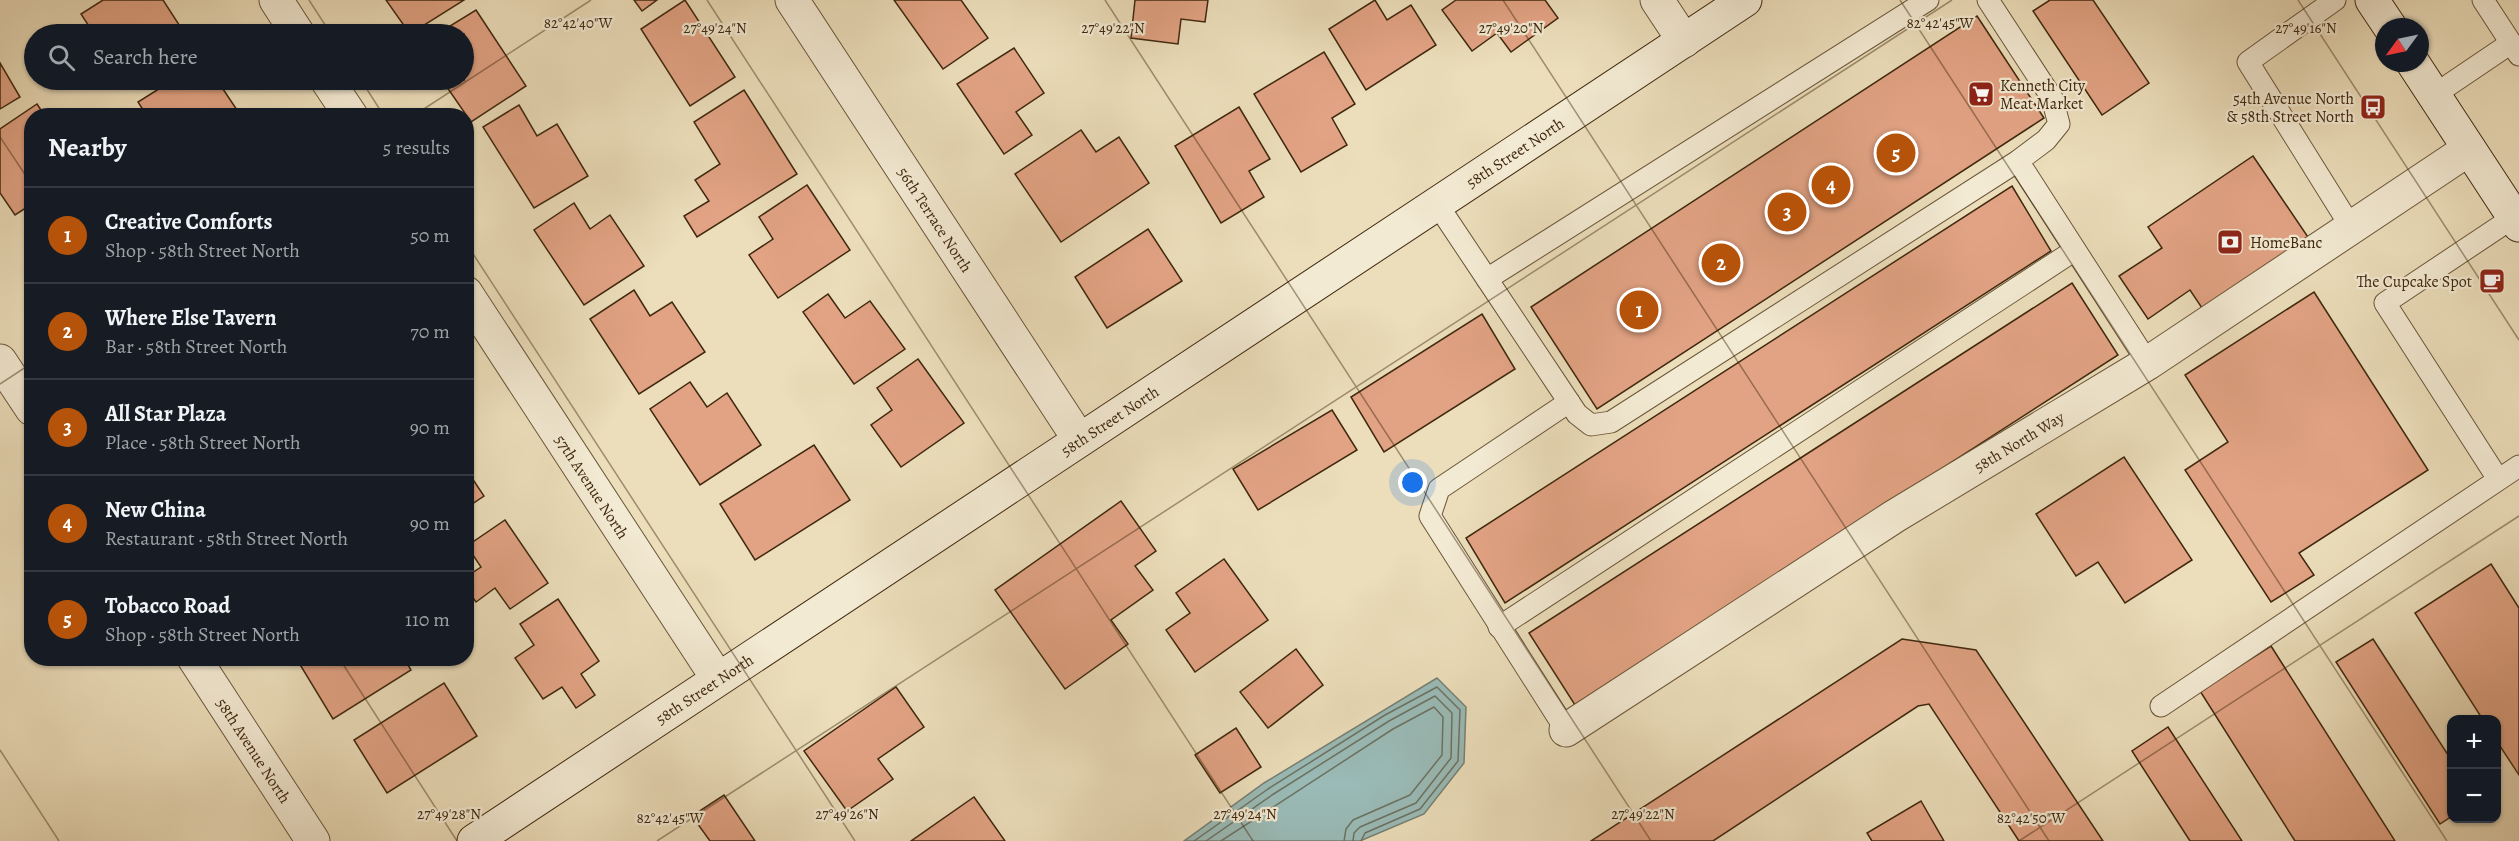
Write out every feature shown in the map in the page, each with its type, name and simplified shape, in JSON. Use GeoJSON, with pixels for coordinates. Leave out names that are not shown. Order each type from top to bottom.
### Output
{"type":"FeatureCollection","features":[{"type":"Feature","properties":{"kind":"street"},"geometry":{"type":"LineString","coordinates":[[276,0],[292,24]]}},
{"type":"Feature","properties":{"kind":"street","name":"56th Terrace North"},"geometry":{"type":"LineString","coordinates":[[792,0],[1079,439]]}},
{"type":"Feature","properties":{"kind":"street"},"geometry":{"type":"LineString","coordinates":[[1657,0],[1684,41]]}},
{"type":"Feature","properties":{"kind":"street","name":"58th Street North"},"geometry":{"type":"LineString","coordinates":[[474,841],[1745,0]]}},
{"type":"Feature","properties":{"kind":"street"},"geometry":{"type":"LineString","coordinates":[[2372,0],[2384,18]]}},
{"type":"Feature","properties":{"kind":"street"},"geometry":{"type":"LineString","coordinates":[[2420,72],[2516,221]]}},
{"type":"Feature","properties":{"kind":"street"},"geometry":{"type":"LineString","coordinates":[[334,90],[346,108]]}},
{"type":"Feature","properties":{"kind":"street","name":"58th North Way"},"geometry":{"type":"LineString","coordinates":[[1566,730],[1895,516],[2148,363],[2469,150]]}},
{"type":"Feature","properties":{"kind":"street","name":"57th Avenue North"},"geometry":{"type":"LineString","coordinates":[[474,305],[718,679]]}},
{"type":"Feature","properties":{"kind":"street"},"geometry":{"type":"LineString","coordinates":[[0,361],[24,397]]}},
{"type":"Feature","properties":{"kind":"street","name":"58th Avenue North"},"geometry":{"type":"LineString","coordinates":[[199,666],[313,841]]}},
{"type":"Feature","properties":{"kind":"lane"},"geometry":{"type":"LineString","coordinates":[[1487,279],[1928,0]]}},
{"type":"Feature","properties":{"kind":"lane"},"geometry":{"type":"LineString","coordinates":[[1437,204],[1577,414],[1591,425],[1611,422],[2018,161],[2046,140],[2059,124],[2052,98],[1988,0]]}},
{"type":"Feature","properties":{"kind":"lane"},"geometry":{"type":"LineString","coordinates":[[2335,0],[2248,62],[2350,227]]}},
{"type":"Feature","properties":{"kind":"lane"},"geometry":{"type":"LineString","coordinates":[[2434,94],[2515,49],[2483,0]]}},
{"type":"Feature","properties":{"kind":"lane"},"geometry":{"type":"LineString","coordinates":[[2018,161],[2148,363]]}},
{"type":"Feature","properties":{"kind":"lane"},"geometry":{"type":"LineString","coordinates":[[2498,479],[2385,303],[2516,221]]}},
{"type":"Feature","properties":{"kind":"lane"},"geometry":{"type":"LineString","coordinates":[[1500,627],[2075,250]]}},
{"type":"Feature","properties":{"kind":"lane"},"geometry":{"type":"LineString","coordinates":[[1566,730],[1430,516],[1439,489],[1569,402]]}},
{"type":"Feature","properties":{"kind":"lane"},"geometry":{"type":"LineString","coordinates":[[2161,706],[2519,466]]}},
{"type":"Feature","properties":{"kind":"water"},"geometry":{"type":"Polygon","coordinates":[[[1437,678],[1466,707],[1464,763],[1424,814],[1360,841],[1184,841],[1264,783],[1437,678]]]}},
{"type":"Feature","properties":{"kind":"building"},"geometry":{"type":"Polygon","coordinates":[[[103,0],[163,0],[179,24],[88,24],[81,14],[103,0]]]}},
{"type":"Feature","properties":{"kind":"building"},"geometry":{"type":"Polygon","coordinates":[[[386,0],[464,0],[426,24],[403,24],[386,0]]]}},
{"type":"Feature","properties":{"kind":"building"},"geometry":{"type":"Polygon","coordinates":[[[634,0],[657,0],[642,11],[634,0]]]}},
{"type":"Feature","properties":{"kind":"building"},"geometry":{"type":"Polygon","coordinates":[[[685,0],[735,77],[690,106],[641,29],[685,0]]]}},
{"type":"Feature","properties":{"kind":"building"},"geometry":{"type":"Polygon","coordinates":[[[894,0],[961,0],[988,38],[943,69],[894,0]]]}},
{"type":"Feature","properties":{"kind":"building"},"geometry":{"type":"Polygon","coordinates":[[[1135,0],[1208,0],[1205,22],[1181,19],[1178,44],[1131,38],[1135,0]]]}},
{"type":"Feature","properties":{"kind":"building"},"geometry":{"type":"Polygon","coordinates":[[[1375,0],[1387,20],[1411,5],[1436,45],[1366,90],[1329,29],[1375,0]]]}},
{"type":"Feature","properties":{"kind":"building"},"geometry":{"type":"Polygon","coordinates":[[[1456,0],[1545,0],[1558,18],[1511,52],[1497,33],[1472,51],[1442,10],[1456,0]]]}},
{"type":"Feature","properties":{"kind":"building"},"geometry":{"type":"Polygon","coordinates":[[[2050,0],[2093,0],[2149,83],[2102,115],[2033,11],[2050,0]]]}},
{"type":"Feature","properties":{"kind":"building"},"geometry":{"type":"Polygon","coordinates":[[[476,10],[526,86],[474,120],[474,108],[461,108],[449,90],[474,90],[474,24],[453,24],[476,10]]]}},
{"type":"Feature","properties":{"kind":"building"},"geometry":{"type":"Polygon","coordinates":[[[1977,16],[2044,118],[1597,409],[1531,307],[1977,16]]]}},
{"type":"Feature","properties":{"kind":"building"},"geometry":{"type":"Polygon","coordinates":[[[1014,48],[1044,93],[1016,112],[1032,135],[1004,154],[957,84],[1014,48]]]}},
{"type":"Feature","properties":{"kind":"building"},"geometry":{"type":"Polygon","coordinates":[[[1324,52],[1355,104],[1332,118],[1347,145],[1301,172],[1254,94],[1324,52]]]}},
{"type":"Feature","properties":{"kind":"building"},"geometry":{"type":"Polygon","coordinates":[[[0,63],[20,97],[0,109],[0,63]]]}},
{"type":"Feature","properties":{"kind":"building"},"geometry":{"type":"Polygon","coordinates":[[[157,90],[224,90],[236,108],[142,108],[138,102],[157,90]]]}},
{"type":"Feature","properties":{"kind":"building"},"geometry":{"type":"Polygon","coordinates":[[[744,90],[797,174],[697,237],[684,216],[709,201],[695,180],[720,164],[694,122],[744,90]]]}},
{"type":"Feature","properties":{"kind":"building"},"geometry":{"type":"Polygon","coordinates":[[[519,105],[537,136],[557,124],[588,176],[534,208],[483,127],[519,105]]]}},
{"type":"Feature","properties":{"kind":"building"},"geometry":{"type":"Polygon","coordinates":[[[1239,107],[1270,159],[1249,171],[1264,197],[1221,223],[1175,146],[1239,107]]]}},
{"type":"Feature","properties":{"kind":"building"},"geometry":{"type":"Polygon","coordinates":[[[24,113],[24,209],[15,215],[0,193],[0,129],[24,113]]]}},
{"type":"Feature","properties":{"kind":"building"},"geometry":{"type":"Polygon","coordinates":[[[1081,130],[1096,152],[1119,137],[1149,183],[1061,242],[1015,174],[1081,130]]]}},
{"type":"Feature","properties":{"kind":"building"},"geometry":{"type":"Polygon","coordinates":[[[2253,156],[2310,240],[2204,311],[2190,290],[2148,319],[2119,276],[2162,248],[2148,227],[2253,156]]]}},
{"type":"Feature","properties":{"kind":"building"},"geometry":{"type":"Polygon","coordinates":[[[807,185],[850,250],[778,298],[749,255],[773,239],[759,217],[807,185]]]}},
{"type":"Feature","properties":{"kind":"building"},"geometry":{"type":"Polygon","coordinates":[[[2012,186],[2051,251],[1505,603],[1466,538],[2012,186]]]}},
{"type":"Feature","properties":{"kind":"building"},"geometry":{"type":"Polygon","coordinates":[[[574,203],[590,229],[610,215],[644,266],[584,305],[534,230],[574,203]]]}},
{"type":"Feature","properties":{"kind":"building"},"geometry":{"type":"Polygon","coordinates":[[[1148,229],[1182,281],[1107,328],[1075,277],[1148,229]]]}},
{"type":"Feature","properties":{"kind":"building"},"geometry":{"type":"Polygon","coordinates":[[[2072,283],[2118,355],[1575,705],[1529,633],[2072,283]]]}},
{"type":"Feature","properties":{"kind":"building"},"geometry":{"type":"Polygon","coordinates":[[[634,290],[650,316],[672,302],[705,352],[639,394],[590,319],[634,290]]]}},
{"type":"Feature","properties":{"kind":"building"},"geometry":{"type":"Polygon","coordinates":[[[2314,292],[2428,470],[2299,553],[2314,575],[2271,602],[2185,470],[2228,442],[2185,375],[2314,292]]]}},
{"type":"Feature","properties":{"kind":"building"},"geometry":{"type":"Polygon","coordinates":[[[828,294],[845,318],[870,301],[905,349],[854,384],[803,312],[828,294]]]}},
{"type":"Feature","properties":{"kind":"building"},"geometry":{"type":"Polygon","coordinates":[[[1482,314],[1515,369],[1384,452],[1351,397],[1482,314]]]}},
{"type":"Feature","properties":{"kind":"building"},"geometry":{"type":"Polygon","coordinates":[[[918,359],[964,423],[901,467],[871,425],[892,410],[877,388],[918,359]]]}},
{"type":"Feature","properties":{"kind":"building"},"geometry":{"type":"Polygon","coordinates":[[[690,382],[707,407],[727,393],[761,445],[700,485],[650,409],[690,382]]]}},
{"type":"Feature","properties":{"kind":"building"},"geometry":{"type":"Polygon","coordinates":[[[1332,410],[1357,450],[1258,510],[1233,469],[1332,410]]]}},
{"type":"Feature","properties":{"kind":"building"},"geometry":{"type":"Polygon","coordinates":[[[814,445],[850,500],[755,560],[720,504],[814,445]]]}},
{"type":"Feature","properties":{"kind":"building"},"geometry":{"type":"Polygon","coordinates":[[[2124,457],[2192,560],[2125,603],[2098,562],[2076,576],[2036,514],[2124,457]]]}},
{"type":"Feature","properties":{"kind":"building"},"geometry":{"type":"Polygon","coordinates":[[[474,481],[484,496],[474,503],[474,481]]]}},
{"type":"Feature","properties":{"kind":"building"},"geometry":{"type":"Polygon","coordinates":[[[1121,501],[1156,551],[1135,566],[1153,590],[1111,620],[1128,644],[1065,689],[995,590],[1121,501]]]}},
{"type":"Feature","properties":{"kind":"building"},"geometry":{"type":"Polygon","coordinates":[[[505,520],[548,583],[510,609],[495,588],[476,602],[474,599],[474,572],[481,567],[474,556],[474,541],[505,520]]]}},
{"type":"Feature","properties":{"kind":"building"},"geometry":{"type":"Polygon","coordinates":[[[1224,559],[1268,620],[1195,672],[1166,630],[1190,613],[1176,593],[1224,559]]]}},
{"type":"Feature","properties":{"kind":"building"},"geometry":{"type":"Polygon","coordinates":[[[2491,564],[2519,608],[2519,775],[2501,748],[2501,715],[2480,715],[2415,613],[2491,564]]]}},
{"type":"Feature","properties":{"kind":"building"},"geometry":{"type":"Polygon","coordinates":[[[558,599],[599,661],[581,674],[595,695],[576,708],[562,687],[543,699],[515,658],[534,645],[520,624],[558,599]]]}},
{"type":"Feature","properties":{"kind":"building"},"geometry":{"type":"Polygon","coordinates":[[[1902,639],[1976,650],[2103,841],[2019,841],[1929,704],[1918,706],[1713,841],[1591,841],[1902,639]]]}},
{"type":"Feature","properties":{"kind":"building"},"geometry":{"type":"Polygon","coordinates":[[[2373,639],[2447,753],[2447,819],[2440,824],[2336,662],[2373,639]]]}},
{"type":"Feature","properties":{"kind":"building"},"geometry":{"type":"Polygon","coordinates":[[[2271,646],[2395,841],[2295,841],[2200,691],[2271,646]]]}},
{"type":"Feature","properties":{"kind":"building"},"geometry":{"type":"Polygon","coordinates":[[[1296,649],[1323,685],[1268,728],[1240,692],[1296,649]]]}},
{"type":"Feature","properties":{"kind":"building"},"geometry":{"type":"Polygon","coordinates":[[[301,666],[409,666],[411,670],[333,719],[301,666]]]}},
{"type":"Feature","properties":{"kind":"building"},"geometry":{"type":"Polygon","coordinates":[[[444,683],[477,736],[387,793],[354,740],[444,683]]]}},
{"type":"Feature","properties":{"kind":"building"},"geometry":{"type":"Polygon","coordinates":[[[896,687],[924,727],[878,759],[893,779],[847,811],[804,751],[896,687]]]}},
{"type":"Feature","properties":{"kind":"building"},"geometry":{"type":"Polygon","coordinates":[[[2168,727],[2242,841],[2190,841],[2132,751],[2168,727]]]}},
{"type":"Feature","properties":{"kind":"building"},"geometry":{"type":"Polygon","coordinates":[[[1236,728],[1261,767],[1220,793],[1195,755],[1236,728]]]}},
{"type":"Feature","properties":{"kind":"building"},"geometry":{"type":"Polygon","coordinates":[[[724,795],[755,841],[710,841],[692,816],[724,795]]]}},
{"type":"Feature","properties":{"kind":"building"},"geometry":{"type":"Polygon","coordinates":[[[974,797],[1005,841],[911,841],[974,797]]]}},
{"type":"Feature","properties":{"kind":"building"},"geometry":{"type":"Polygon","coordinates":[[[1921,801],[1944,841],[1872,841],[1867,833],[1921,801]]]}},
{"type":"Feature","properties":{"kind":"place","name":"Kenneth City Meat Market"},"geometry":{"type":"Point","coordinates":[1981,94]}},
{"type":"Feature","properties":{"kind":"place","name":"54th Avenue North & 58th Street North"},"geometry":{"type":"Point","coordinates":[2373,107]}},
{"type":"Feature","properties":{"kind":"place","name":"Tobacco Road"},"geometry":{"type":"Point","coordinates":[1896,153]}},
{"type":"Feature","properties":{"kind":"place","name":"New China"},"geometry":{"type":"Point","coordinates":[1831,185]}},
{"type":"Feature","properties":{"kind":"place","name":"All Star Plaza"},"geometry":{"type":"Point","coordinates":[1787,212]}},
{"type":"Feature","properties":{"kind":"place","name":"HomeBanc"},"geometry":{"type":"Point","coordinates":[2230,242]}},
{"type":"Feature","properties":{"kind":"place","name":"Where Else Tavern"},"geometry":{"type":"Point","coordinates":[1721,263]}},
{"type":"Feature","properties":{"kind":"place","name":"The Cupcake Spot"},"geometry":{"type":"Point","coordinates":[2492,281]}},
{"type":"Feature","properties":{"kind":"place","name":"Creative Comforts"},"geometry":{"type":"Point","coordinates":[1639,310]}}]}
